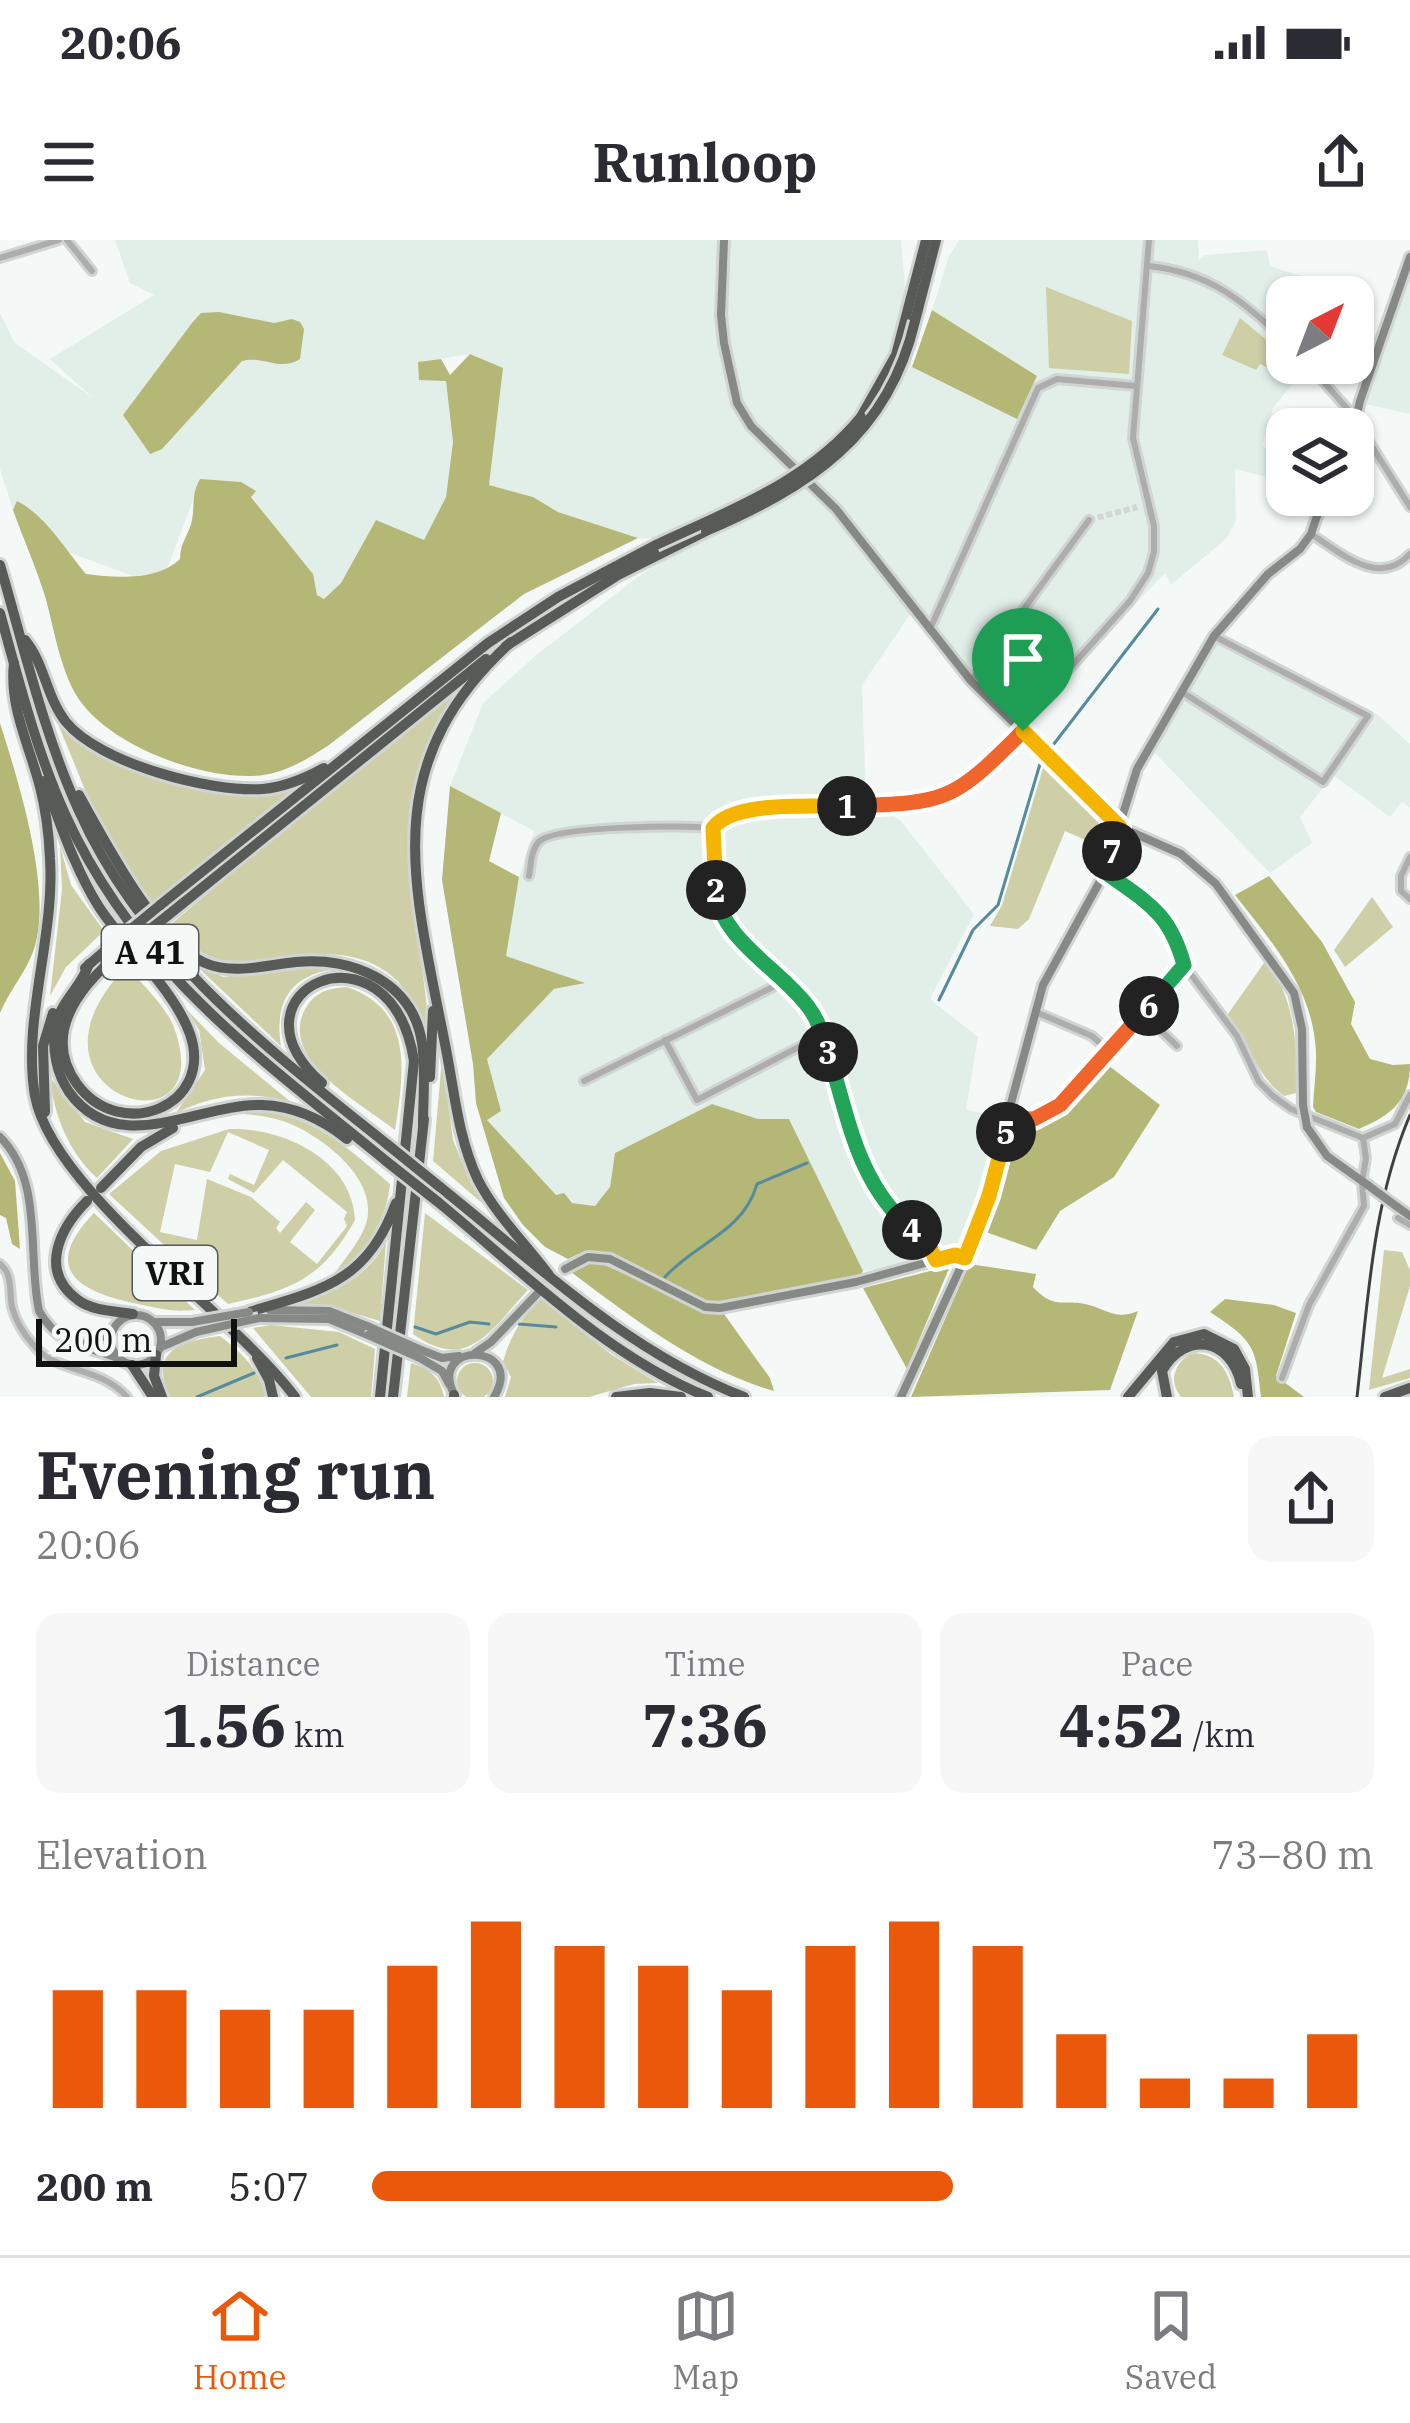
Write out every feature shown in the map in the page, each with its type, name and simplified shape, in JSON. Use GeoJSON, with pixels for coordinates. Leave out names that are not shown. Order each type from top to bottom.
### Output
{"type":"FeatureCollection","features":[{"type":"Feature","properties":{"kind":"highway"},"geometry":{"type":"LineString","coordinates":[[163,911],[348,755],[514,625],[656,545],[798,475],[833,448],[861,417],[896,355],[926,240]]}},
{"type":"Feature","properties":{"kind":"highway"},"geometry":{"type":"LineString","coordinates":[[45,1119],[41,1075],[46,1032],[65,992],[89,964],[511,642],[618,574],[806,481],[850,444],[891,388],[936,240]]}},
{"type":"Feature","properties":{"kind":"highway","name":"A 41"},"geometry":{"type":"LineString","coordinates":[[0,565],[59,762],[106,864],[171,956],[438,1202],[600,1334],[661,1374],[708,1397]]}},
{"type":"Feature","properties":{"kind":"highway","name":"A 41"},"geometry":{"type":"LineString","coordinates":[[0,613],[65,814],[105,890],[173,979],[223,1028],[385,1154],[440,1186],[652,1352],[744,1397]]}},
{"type":"Feature","properties":{"kind":"highway"},"geometry":{"type":"LineString","coordinates":[[20,633],[37,654],[50,695],[67,723],[89,744],[118,760],[218,785],[260,789],[299,781],[348,755]]}},
{"type":"Feature","properties":{"kind":"highway"},"geometry":{"type":"LineString","coordinates":[[511,642],[451,710],[432,748],[420,788],[414,856],[432,984],[463,1140],[474,1171],[503,1218],[549,1275]]}},
{"type":"Feature","properties":{"kind":"highway"},"geometry":{"type":"LineString","coordinates":[[16,669],[15,693],[37,763],[89,891],[176,1008],[191,1038],[193,1067],[188,1081],[170,1103],[143,1114],[115,1112],[90,1098],[72,1076],[64,1049],[71,1006],[117,947]]}},
{"type":"Feature","properties":{"kind":"highway"},"geometry":{"type":"LineString","coordinates":[[16,669],[11,692],[40,786],[50,847],[50,915],[33,1065],[36,1102],[45,1119]]}},
{"type":"Feature","properties":{"kind":"highway"},"geometry":{"type":"LineString","coordinates":[[59,762],[110,855],[193,956],[234,969],[313,960],[337,962],[364,969],[394,989],[412,1013],[422,1040],[423,1126]]}},
{"type":"Feature","properties":{"kind":"highway"},"geometry":{"type":"LineString","coordinates":[[89,964],[62,1006],[55,1031],[56,1062],[73,1096],[104,1120],[132,1126],[251,1105],[282,1107],[322,1120],[385,1154]]}},
{"type":"Feature","properties":{"kind":"highway"},"geometry":{"type":"LineString","coordinates":[[380,1397],[414,1078],[407,1029],[393,1004],[370,985],[348,977],[324,980],[304,992],[293,1007],[287,1028],[292,1051],[385,1154]]}},
{"type":"Feature","properties":{"kind":"highway"},"geometry":{"type":"LineString","coordinates":[[393,1397],[433,1046],[432,984]]}},
{"type":"Feature","properties":{"kind":"highway"},"geometry":{"type":"LineString","coordinates":[[101,1188],[158,1134],[209,1112]]}},
{"type":"Feature","properties":{"kind":"highway","name":"VRI"},"geometry":{"type":"LineString","coordinates":[[45,1119],[66,1162],[90,1191],[250,1345],[296,1397]]}},
{"type":"Feature","properties":{"kind":"highway"},"geometry":{"type":"LineString","coordinates":[[254,1315],[310,1295],[357,1267],[381,1238],[401,1188]]}},
{"type":"Feature","properties":{"kind":"highway"},"geometry":{"type":"LineString","coordinates":[[87,1201],[60,1235],[56,1250],[62,1282],[76,1299],[91,1306],[133,1315]]}},
{"type":"Feature","properties":{"kind":"highway"},"geometry":{"type":"LineString","coordinates":[[1128,1397],[1174,1342],[1204,1334],[1234,1349],[1245,1369],[1245,1397]]}},
{"type":"Feature","properties":{"kind":"highway"},"geometry":{"type":"LineString","coordinates":[[1168,1397],[1162,1371],[1174,1353],[1193,1342],[1225,1352],[1237,1368],[1245,1397]]}},
{"type":"Feature","properties":{"kind":"highway"},"geometry":{"type":"LineString","coordinates":[[250,1345],[269,1380],[272,1397]]}},
{"type":"Feature","properties":{"kind":"highway"},"geometry":{"type":"LineString","coordinates":[[158,1351],[154,1376],[158,1397]]}},
{"type":"Feature","properties":{"kind":"highway"},"geometry":{"type":"LineString","coordinates":[[132,1365],[158,1397]]}},
{"type":"Feature","properties":{"kind":"highway"},"geometry":{"type":"LineString","coordinates":[[1385,1397],[1410,1388]]}},
{"type":"Feature","properties":{"kind":"highway"},"geometry":{"type":"LineString","coordinates":[[616,1397],[650,1393],[681,1397]]}},
{"type":"Feature","properties":{"kind":"main road"},"geometry":{"type":"LineString","coordinates":[[724,240],[721,315],[737,403],[751,426],[836,509],[971,681],[1120,827],[1181,854],[1206,873],[1294,993],[1302,1029],[1307,1127],[1327,1156],[1410,1218]]}},
{"type":"Feature","properties":{"kind":"main road"},"geometry":{"type":"LineString","coordinates":[[1360,408],[1410,257]]}},
{"type":"Feature","properties":{"kind":"main road"},"geometry":{"type":"LineString","coordinates":[[902,1397],[989,1196],[1043,985],[1105,872],[1137,769],[1214,636],[1268,574],[1300,549],[1316,516]]}},
{"type":"Feature","properties":{"kind":"main road"},"geometry":{"type":"LineString","coordinates":[[0,1137],[11,1148],[26,1183],[39,1311],[51,1329],[70,1344],[141,1365],[194,1327]]}},
{"type":"Feature","properties":{"kind":"main road"},"geometry":{"type":"LineString","coordinates":[[565,1269],[588,1257],[610,1259],[712,1309],[856,1282],[955,1255],[965,1258]]}},
{"type":"Feature","properties":{"kind":"main road"},"geometry":{"type":"LineString","coordinates":[[453,1393],[454,1364],[504,1328],[537,1294]]}},
{"type":"Feature","properties":{"kind":"main road"},"geometry":{"type":"LineString","coordinates":[[70,1344],[94,1343],[117,1322],[133,1315],[194,1327],[314,1309],[420,1354],[442,1371],[453,1393]]}},
{"type":"Feature","properties":{"kind":"main road"},"geometry":{"type":"LineString","coordinates":[[154,1322],[160,1334],[158,1351]]}},
{"type":"Feature","properties":{"kind":"main road"},"geometry":{"type":"LineString","coordinates":[[494,1397],[501,1377],[494,1362],[504,1328]]}},
{"type":"Feature","properties":{"kind":"main road"},"geometry":{"type":"LineString","coordinates":[[112,1330],[111,1345],[118,1358]]}},
{"type":"Feature","properties":{"kind":"main road"},"geometry":{"type":"LineString","coordinates":[[420,1354],[442,1358],[470,1354],[494,1362]]}},
{"type":"Feature","properties":{"kind":"street"},"geometry":{"type":"LineString","coordinates":[[0,258],[63,240],[92,272]]}},
{"type":"Feature","properties":{"kind":"street"},"geometry":{"type":"LineString","coordinates":[[936,1260],[928,1244],[874,1190],[812,1011],[719,909],[713,828],[722,818],[744,811],[923,803],[972,782],[1142,584],[1156,539],[1132,438],[1149,240]]}},
{"type":"Feature","properties":{"kind":"street"},"geometry":{"type":"LineString","coordinates":[[1148,266],[1178,269],[1210,281],[1266,326]]}},
{"type":"Feature","properties":{"kind":"street"},"geometry":{"type":"LineString","coordinates":[[930,629],[1038,388],[1057,379],[1136,386]]}},
{"type":"Feature","properties":{"kind":"street"},"geometry":{"type":"LineString","coordinates":[[1326,384],[1348,408]]}},
{"type":"Feature","properties":{"kind":"street"},"geometry":{"type":"LineString","coordinates":[[1374,455],[1409,504]]}},
{"type":"Feature","properties":{"kind":"street"},"geometry":{"type":"LineString","coordinates":[[1137,507],[1149,503]]}},
{"type":"Feature","properties":{"kind":"street"},"geometry":{"type":"LineString","coordinates":[[971,681],[1088,520]]}},
{"type":"Feature","properties":{"kind":"street"},"geometry":{"type":"LineString","coordinates":[[1311,534],[1360,565],[1384,571],[1410,554]]}},
{"type":"Feature","properties":{"kind":"street"},"geometry":{"type":"LineString","coordinates":[[1182,692],[1323,782],[1368,716],[1214,636]]}},
{"type":"Feature","properties":{"kind":"street"},"geometry":{"type":"LineString","coordinates":[[529,876],[535,847],[542,839],[590,828],[713,828]]}},
{"type":"Feature","properties":{"kind":"street"},"geometry":{"type":"LineString","coordinates":[[1410,857],[1400,876],[1401,891],[1410,899]]}},
{"type":"Feature","properties":{"kind":"street"},"geometry":{"type":"LineString","coordinates":[[1105,872],[1166,920],[1184,965],[1237,1036],[1259,1082],[1273,1096],[1291,1109],[1363,1138],[1395,1124],[1410,1095]]}},
{"type":"Feature","properties":{"kind":"street"},"geometry":{"type":"LineString","coordinates":[[1010,1118],[1034,1119],[1060,1105],[1184,965]]}},
{"type":"Feature","properties":{"kind":"street"},"geometry":{"type":"LineString","coordinates":[[584,1081],[782,979]]}},
{"type":"Feature","properties":{"kind":"street"},"geometry":{"type":"LineString","coordinates":[[1036,1012],[1092,1036],[1109,1051]]}},
{"type":"Feature","properties":{"kind":"street"},"geometry":{"type":"LineString","coordinates":[[1143,1013],[1177,1046]]}},
{"type":"Feature","properties":{"kind":"street"},"geometry":{"type":"LineString","coordinates":[[665,1040],[697,1100],[822,1035]]}},
{"type":"Feature","properties":{"kind":"street"},"geometry":{"type":"LineString","coordinates":[[1282,1378],[1296,1333],[1364,1206],[1363,1138]]}},
{"type":"Feature","properties":{"kind":"street"},"geometry":{"type":"LineString","coordinates":[[1398,1218],[1410,1218]]}},
{"type":"Feature","properties":{"kind":"street"},"geometry":{"type":"LineString","coordinates":[[0,1264],[8,1272],[21,1330],[36,1348],[44,1356],[102,1376],[127,1397]]}},
{"type":"Feature","properties":{"kind":"shaded area"},"geometry":{"type":"Polygon","coordinates":[[[115,240],[901,240],[912,367],[1037,376],[932,310],[959,240],[1198,240],[1199,260],[1205,255],[1267,250],[1270,266],[1301,276],[1266,276],[1266,384],[1293,384],[1273,408],[1266,408],[1262,446],[1266,448],[1266,477],[1235,469],[1236,520],[1227,538],[1171,585],[1165,573],[1018,726],[911,613],[862,685],[866,797],[901,821],[974,914],[930,999],[978,1037],[966,1110],[1010,1117],[965,1258],[863,1271],[789,1119],[758,1119],[712,1104],[615,1153],[610,1188],[596,1206],[556,1195],[486,1119],[501,1111],[486,1059],[554,989],[581,984],[505,956],[519,877],[534,831],[450,786],[483,703],[535,656],[639,576],[699,539],[638,538],[489,485],[502,369],[470,354],[418,363],[446,381],[453,442],[446,497],[424,540],[376,520],[341,583],[324,599],[317,596],[313,574],[251,496],[201,479],[166,572],[133,576],[68,552],[19,503],[13,510],[0,469],[0,313],[15,343],[93,398],[50,359],[154,295],[130,283],[115,240]]]}},
{"type":"Feature","properties":{"kind":"shaded area"},"geometry":{"type":"Polygon","coordinates":[[[1410,270],[1410,414],[1365,404],[1410,270]]]}},
{"type":"Feature","properties":{"kind":"shaded area"},"geometry":{"type":"Polygon","coordinates":[[[1221,634],[1377,714],[1410,744],[1410,808],[1402,802],[1390,817],[1333,775],[1300,817],[1312,843],[1270,873],[1153,751],[1221,634]]]}},
{"type":"Feature","properties":{"kind":"green space"},"geometry":{"type":"Polygon","coordinates":[[[1046,287],[1132,321],[1129,374],[1049,368],[1046,287]]]}},
{"type":"Feature","properties":{"kind":"green space"},"geometry":{"type":"Polygon","coordinates":[[[932,310],[1037,376],[1017,419],[912,367],[932,310]]]}},
{"type":"Feature","properties":{"kind":"green space"},"geometry":{"type":"Polygon","coordinates":[[[201,313],[274,323],[300,322],[304,329],[300,359],[285,364],[242,361],[162,449],[150,454],[123,415],[201,313]]]}},
{"type":"Feature","properties":{"kind":"green space"},"geometry":{"type":"Polygon","coordinates":[[[1240,318],[1266,340],[1266,367],[1260,364],[1256,370],[1222,355],[1240,318]]]}},
{"type":"Feature","properties":{"kind":"green space"},"geometry":{"type":"Polygon","coordinates":[[[470,354],[503,368],[489,485],[638,538],[524,594],[329,745],[274,773],[230,775],[180,764],[129,742],[89,711],[65,670],[45,596],[13,510],[17,501],[45,523],[86,574],[136,576],[160,571],[180,559],[200,479],[241,482],[256,491],[251,497],[313,574],[317,595],[324,599],[341,583],[376,520],[424,540],[446,497],[453,442],[446,381],[419,380],[418,362],[441,359],[450,375],[470,354]]]}},
{"type":"Feature","properties":{"kind":"green space"},"geometry":{"type":"Polygon","coordinates":[[[458,690],[425,753],[410,807],[409,872],[429,1036],[405,990],[373,964],[332,954],[223,960],[196,949],[170,925],[415,720],[458,690]]]}},
{"type":"Feature","properties":{"kind":"green space"},"geometry":{"type":"Polygon","coordinates":[[[54,714],[84,744],[120,763],[212,787],[304,784],[152,902],[99,824],[54,714]]]}},
{"type":"Feature","properties":{"kind":"green space"},"geometry":{"type":"Polygon","coordinates":[[[0,723],[31,834],[39,922],[28,963],[0,1013],[0,723]]]}},
{"type":"Feature","properties":{"kind":"green space"},"geometry":{"type":"Polygon","coordinates":[[[1043,768],[1112,836],[1110,851],[1065,831],[1029,919],[1018,929],[990,926],[1002,905],[1043,768]]]}},
{"type":"Feature","properties":{"kind":"green space"},"geometry":{"type":"Polygon","coordinates":[[[450,786],[501,813],[489,861],[519,877],[506,956],[585,983],[554,989],[487,1059],[501,1111],[487,1120],[556,1195],[564,1193],[572,1203],[595,1206],[610,1187],[615,1153],[712,1104],[758,1119],[789,1119],[863,1271],[860,1275],[722,1304],[706,1302],[613,1253],[585,1251],[568,1259],[545,1247],[523,1225],[504,1198],[476,1103],[442,880],[450,786]]]}},
{"type":"Feature","properties":{"kind":"green space"},"geometry":{"type":"Polygon","coordinates":[[[60,846],[71,885],[104,931],[66,967],[50,996],[62,890],[60,846]]]}},
{"type":"Feature","properties":{"kind":"green space"},"geometry":{"type":"Polygon","coordinates":[[[1269,876],[1322,942],[1355,1002],[1351,1024],[1370,1059],[1410,1064],[1407,1088],[1396,1105],[1359,1129],[1313,1107],[1316,1049],[1305,1000],[1285,963],[1235,895],[1269,876]]]}},
{"type":"Feature","properties":{"kind":"green space"},"geometry":{"type":"Polygon","coordinates":[[[1372,897],[1393,927],[1345,967],[1334,950],[1372,897]]]}},
{"type":"Feature","properties":{"kind":"green space"},"geometry":{"type":"Polygon","coordinates":[[[187,957],[223,977],[319,966],[335,969],[307,978],[288,994],[280,1017],[281,1046],[187,957]]]}},
{"type":"Feature","properties":{"kind":"green space"},"geometry":{"type":"Polygon","coordinates":[[[1266,960],[1289,1007],[1295,1040],[1296,1093],[1284,1096],[1260,1069],[1228,1014],[1266,960]]]}},
{"type":"Feature","properties":{"kind":"green space"},"geometry":{"type":"Polygon","coordinates":[[[127,966],[169,1017],[181,1067],[170,1091],[148,1100],[122,1095],[100,1078],[88,1049],[95,1011],[127,966]]]}},
{"type":"Feature","properties":{"kind":"green space"},"geometry":{"type":"Polygon","coordinates":[[[347,987],[369,997],[394,1027],[401,1065],[395,1130],[326,1077],[302,1044],[300,1025],[307,1006],[324,991],[347,987]]]}},
{"type":"Feature","properties":{"kind":"green space"},"geometry":{"type":"Polygon","coordinates":[[[187,1010],[292,1103],[233,1096],[176,1113],[205,1070],[199,1030],[187,1010]]]}},
{"type":"Feature","properties":{"kind":"green space"},"geometry":{"type":"Polygon","coordinates":[[[442,1058],[453,1140],[471,1184],[488,1208],[433,1161],[442,1058]]]}},
{"type":"Feature","properties":{"kind":"green space"},"geometry":{"type":"Polygon","coordinates":[[[1104,1062],[1160,1105],[1114,1177],[1060,1211],[1036,1250],[983,1231],[1010,1117],[1051,1109],[1104,1062]]]}},
{"type":"Feature","properties":{"kind":"green space"},"geometry":{"type":"Polygon","coordinates":[[[49,1076],[85,1122],[133,1139],[97,1178],[64,1132],[49,1076]]]}},
{"type":"Feature","properties":{"kind":"green space"},"geometry":{"type":"Polygon","coordinates":[[[270,1111],[320,1130],[390,1184],[372,1237],[332,1278],[364,1230],[367,1198],[351,1169],[311,1135],[277,1119],[237,1113],[270,1111]]]}},
{"type":"Feature","properties":{"kind":"green space"},"geometry":{"type":"Polygon","coordinates":[[[229,1129],[292,1141],[312,1151],[342,1180],[355,1220],[330,1256],[303,1279],[228,1304],[109,1194],[161,1151],[229,1129]],[[228,1132],[210,1172],[175,1164],[160,1232],[197,1240],[207,1179],[251,1197],[280,1222],[276,1228],[280,1233],[306,1202],[315,1210],[290,1242],[317,1264],[347,1226],[347,1212],[283,1160],[254,1193],[228,1179],[230,1174],[254,1185],[269,1150],[228,1132]]]}},
{"type":"Feature","properties":{"kind":"green space"},"geometry":{"type":"Polygon","coordinates":[[[0,1153],[15,1181],[20,1249],[12,1244],[6,1218],[0,1215],[0,1153]]]}},
{"type":"Feature","properties":{"kind":"green space"},"geometry":{"type":"Polygon","coordinates":[[[94,1213],[195,1310],[166,1310],[83,1285],[68,1263],[70,1249],[94,1213]]]}},
{"type":"Feature","properties":{"kind":"green space"},"geometry":{"type":"Polygon","coordinates":[[[425,1213],[528,1290],[491,1331],[465,1348],[433,1345],[413,1334],[425,1213]]]}},
{"type":"Feature","properties":{"kind":"green space"},"geometry":{"type":"Polygon","coordinates":[[[386,1242],[380,1321],[325,1305],[299,1304],[349,1282],[386,1242]]]}},
{"type":"Feature","properties":{"kind":"green space"},"geometry":{"type":"Polygon","coordinates":[[[1384,1250],[1402,1252],[1410,1270],[1410,1286],[1382,1378],[1410,1369],[1410,1378],[1369,1390],[1384,1250]]]}},
{"type":"Feature","properties":{"kind":"green space"},"geometry":{"type":"Polygon","coordinates":[[[601,1263],[710,1314],[724,1314],[770,1378],[774,1391],[693,1356],[571,1272],[584,1264],[601,1263]]]}},
{"type":"Feature","properties":{"kind":"green space"},"geometry":{"type":"Polygon","coordinates":[[[969,1264],[1036,1274],[1033,1287],[1054,1301],[1118,1315],[1138,1311],[1110,1390],[911,1397],[969,1264]]]}},
{"type":"Feature","properties":{"kind":"green space"},"geometry":{"type":"Polygon","coordinates":[[[950,1266],[907,1369],[863,1288],[950,1266]]]}},
{"type":"Feature","properties":{"kind":"green space"},"geometry":{"type":"Polygon","coordinates":[[[540,1298],[612,1355],[658,1383],[634,1384],[589,1397],[505,1397],[511,1377],[503,1362],[506,1353],[517,1328],[540,1298]]]}},
{"type":"Feature","properties":{"kind":"green space"},"geometry":{"type":"Polygon","coordinates":[[[1225,1299],[1296,1313],[1276,1376],[1304,1397],[1261,1397],[1250,1346],[1210,1312],[1225,1299]]]}},
{"type":"Feature","properties":{"kind":"green space"},"geometry":{"type":"Polygon","coordinates":[[[271,1325],[339,1332],[375,1349],[371,1397],[311,1397],[253,1328],[271,1325]]]}},
{"type":"Feature","properties":{"kind":"green space"},"geometry":{"type":"Polygon","coordinates":[[[220,1336],[249,1362],[266,1397],[170,1397],[163,1369],[172,1351],[220,1336]]]}},
{"type":"Feature","properties":{"kind":"green space"},"geometry":{"type":"Polygon","coordinates":[[[1191,1353],[1209,1356],[1221,1365],[1234,1397],[1181,1397],[1175,1373],[1191,1353]]]}},
{"type":"Feature","properties":{"kind":"green space"},"geometry":{"type":"Polygon","coordinates":[[[411,1363],[433,1375],[444,1397],[407,1397],[411,1363]]]}},
{"type":"Feature","properties":{"kind":"green space"},"geometry":{"type":"Polygon","coordinates":[[[475,1363],[491,1374],[488,1394],[462,1394],[457,1381],[462,1368],[475,1363]]]}},
{"type":"Feature","properties":{"kind":"waterway"},"geometry":{"type":"LineString","coordinates":[[1050,749],[1158,609]]}},
{"type":"Feature","properties":{"kind":"waterway"},"geometry":{"type":"LineString","coordinates":[[939,1000],[973,930],[998,905],[1040,764]]}},
{"type":"Feature","properties":{"kind":"waterway"},"geometry":{"type":"LineString","coordinates":[[665,1277],[730,1226],[757,1184],[807,1163]]}},
{"type":"Feature","properties":{"kind":"waterway"},"geometry":{"type":"LineString","coordinates":[[415,1327],[436,1334],[470,1322],[489,1324]]}},
{"type":"Feature","properties":{"kind":"waterway"},"geometry":{"type":"LineString","coordinates":[[519,1324],[556,1327]]}},
{"type":"Feature","properties":{"kind":"waterway"},"geometry":{"type":"LineString","coordinates":[[286,1358],[337,1345]]}},
{"type":"Feature","properties":{"kind":"waterway"},"geometry":{"type":"LineString","coordinates":[[197,1397],[254,1373]]}},
{"type":"Feature","properties":{"kind":"tunnel"},"geometry":{"type":"LineString","coordinates":[[1089,520],[1137,507]]}},
{"type":"Feature","properties":{"kind":"tram line"},"geometry":{"type":"LineString","coordinates":[[1357,1397],[1379,1218],[1410,1115]]}},
{"type":"Feature","properties":{"kind":"route"},"geometry":{"type":"LineString","coordinates":[[1023,731],[1120,827],[1105,872],[1166,920],[1184,965],[1060,1105],[1034,1119],[1010,1118],[989,1196],[965,1258],[955,1255],[936,1260],[928,1244],[882,1203],[868,1178],[812,1011],[719,909],[713,828],[722,818],[757,809],[923,803],[946,796],[972,782],[1023,731]]}}]}
